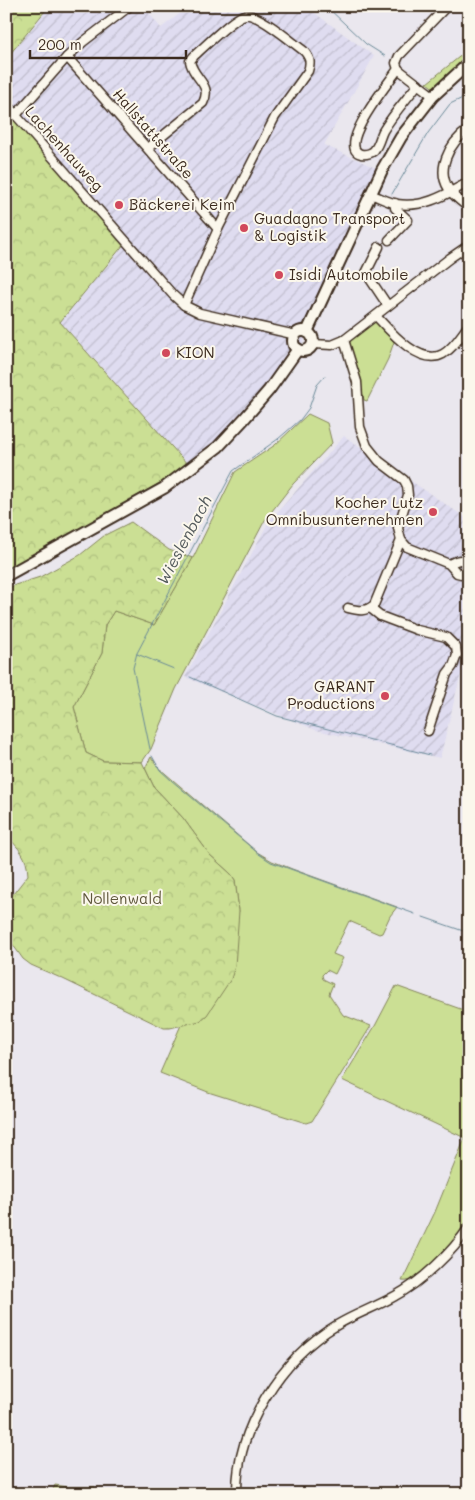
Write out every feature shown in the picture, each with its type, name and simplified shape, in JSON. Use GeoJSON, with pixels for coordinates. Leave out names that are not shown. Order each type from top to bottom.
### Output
{"type":"FeatureCollection","features":[{"type":"Feature","properties":{"kind":"main road"},"geometry":{"type":"LineString","coordinates":[[307,332],[370,194],[401,137],[433,96],[469,63]]}},
{"type":"Feature","properties":{"kind":"main road"},"geometry":{"type":"LineString","coordinates":[[6,576],[164,488],[218,447],[269,390],[295,356],[298,349],[294,341],[296,334],[307,332],[312,336],[313,344],[306,350],[298,349]]}},
{"type":"Feature","properties":{"kind":"street"},"geometry":{"type":"LineString","coordinates":[[16,115],[67,57],[83,42],[130,6]]}},
{"type":"Feature","properties":{"kind":"street"},"geometry":{"type":"LineString","coordinates":[[433,96],[398,69],[396,63],[399,56],[446,6]]}},
{"type":"Feature","properties":{"kind":"street"},"geometry":{"type":"LineString","coordinates":[[148,148],[203,102],[206,90],[191,69],[190,61],[236,19],[245,15],[256,16],[304,51],[308,56],[311,63],[308,71],[275,117],[218,229],[184,305]]}},
{"type":"Feature","properties":{"kind":"street","name":"Hallstattstraße"},"geometry":{"type":"LineString","coordinates":[[67,57],[218,229]]}},
{"type":"Feature","properties":{"kind":"street"},"geometry":{"type":"LineString","coordinates":[[398,69],[366,114],[354,140],[354,146],[361,154],[375,150],[388,125],[418,84]]}},
{"type":"Feature","properties":{"kind":"street","name":"Lachenhauweg"},"geometry":{"type":"LineString","coordinates":[[6,104],[184,305],[200,313],[296,334]]}},
{"type":"Feature","properties":{"kind":"street"},"geometry":{"type":"LineString","coordinates":[[469,130],[452,147],[446,157],[443,168],[444,179],[451,192],[469,208]]}},
{"type":"Feature","properties":{"kind":"street"},"geometry":{"type":"LineString","coordinates":[[370,194],[395,203],[421,203],[437,200],[469,182]]}},
{"type":"Feature","properties":{"kind":"street"},"geometry":{"type":"LineString","coordinates":[[389,240],[408,220],[395,208],[395,203]]}},
{"type":"Feature","properties":{"kind":"street"},"geometry":{"type":"LineString","coordinates":[[313,344],[323,346],[335,345],[344,340],[469,245]]}},
{"type":"Feature","properties":{"kind":"street"},"geometry":{"type":"LineString","coordinates":[[379,247],[366,273],[388,306]]}},
{"type":"Feature","properties":{"kind":"street"},"geometry":{"type":"LineString","coordinates":[[376,316],[400,340],[426,357],[442,355],[450,349],[469,325]]}},
{"type":"Feature","properties":{"kind":"street"},"geometry":{"type":"LineString","coordinates":[[344,340],[357,382],[360,426],[367,446],[379,461],[404,480],[407,486],[408,495],[398,528],[401,540],[407,547],[449,564]]}},
{"type":"Feature","properties":{"kind":"street"},"geometry":{"type":"LineString","coordinates":[[335,345],[350,363]]}},
{"type":"Feature","properties":{"kind":"street"},"geometry":{"type":"LineString","coordinates":[[348,608],[360,611],[374,605],[401,540]]}},
{"type":"Feature","properties":{"kind":"street"},"geometry":{"type":"LineString","coordinates":[[370,608],[380,616],[417,630],[446,636],[456,647],[455,660],[447,674],[428,732]]}},
{"type":"Feature","properties":{"kind":"street"},"geometry":{"type":"LineString","coordinates":[[237,1494],[238,1472],[243,1450],[258,1411],[273,1386],[295,1357],[313,1341],[335,1326],[404,1291],[419,1280],[457,1243],[469,1227]]}},
{"type":"Feature","properties":{"kind":"shaded area"},"geometry":{"type":"Polygon","coordinates":[[[50,6],[143,6],[161,28],[190,6],[305,6],[374,56],[324,145],[378,169],[343,255],[300,349],[247,422],[195,472],[60,322],[126,243],[6,108],[6,60],[50,6]]]}},
{"type":"Feature","properties":{"kind":"shaded area"},"geometry":{"type":"Polygon","coordinates":[[[344,436],[469,520],[469,650],[459,681],[440,758],[316,730],[185,677],[268,523],[344,436]]]}},
{"type":"Feature","properties":{"kind":"green space"},"geometry":{"type":"Polygon","coordinates":[[[6,6],[49,6],[6,59],[6,6]]]}},
{"type":"Feature","properties":{"kind":"green space"},"geometry":{"type":"Polygon","coordinates":[[[469,49],[469,59],[437,86],[432,87],[427,83],[469,49]]]}},
{"type":"Feature","properties":{"kind":"green space"},"geometry":{"type":"Polygon","coordinates":[[[6,109],[125,243],[60,322],[189,466],[6,572],[6,109]]]}},
{"type":"Feature","properties":{"kind":"green space"},"geometry":{"type":"Polygon","coordinates":[[[373,321],[378,323],[394,342],[388,359],[367,401],[364,400],[349,341],[373,321]]]}},
{"type":"Feature","properties":{"kind":"green space"},"geometry":{"type":"Polygon","coordinates":[[[308,414],[327,423],[332,443],[293,484],[265,520],[176,689],[151,749],[142,762],[103,761],[86,753],[74,707],[102,653],[105,625],[114,611],[154,625],[193,558],[235,472],[275,445],[308,414]]]}},
{"type":"Feature","properties":{"kind":"green space","name":"Nollenwald"},"geometry":{"type":"Polygon","coordinates":[[[131,522],[169,550],[193,558],[154,625],[114,611],[105,625],[102,653],[74,707],[86,753],[103,761],[142,762],[154,787],[183,818],[210,855],[235,880],[239,911],[235,966],[231,979],[207,1015],[200,1021],[170,1028],[164,1028],[31,965],[23,959],[6,935],[6,903],[28,875],[24,857],[6,835],[6,590],[40,577],[80,555],[105,535],[131,522]]]}},
{"type":"Feature","properties":{"kind":"green space"},"geometry":{"type":"Polygon","coordinates":[[[151,757],[159,768],[257,852],[272,861],[292,869],[397,907],[390,916],[382,933],[379,934],[349,921],[333,954],[343,958],[335,974],[327,970],[322,975],[323,979],[333,984],[329,994],[343,1015],[371,1026],[312,1121],[306,1123],[208,1092],[160,1073],[181,1025],[200,1021],[239,911],[235,880],[231,874],[210,855],[183,818],[154,787],[145,768],[151,757]]]}},
{"type":"Feature","properties":{"kind":"green space"},"geometry":{"type":"Polygon","coordinates":[[[396,986],[469,1012],[469,1223],[448,1249],[429,1268],[419,1276],[402,1281],[435,1212],[465,1138],[342,1080],[375,1026],[396,986]]]}},
{"type":"Feature","properties":{"kind":"green space"},"geometry":{"type":"Polygon","coordinates":[[[55,1485],[95,1487],[93,1494],[51,1494],[55,1485]]]}},
{"type":"Feature","properties":{"kind":"waterway"},"geometry":{"type":"LineString","coordinates":[[326,6],[366,44],[385,56]]}},
{"type":"Feature","properties":{"kind":"waterway","name":"Wieslenbach"},"geometry":{"type":"LineString","coordinates":[[392,194],[428,133],[450,104],[469,95]]}},
{"type":"Feature","properties":{"kind":"waterway","name":"Wieslenbach"},"geometry":{"type":"LineString","coordinates":[[150,749],[133,668],[137,653],[233,471],[278,439],[300,420],[309,408],[317,385],[325,376]]}},
{"type":"Feature","properties":{"kind":"waterway"},"geometry":{"type":"LineString","coordinates":[[137,654],[174,669]]}},
{"type":"Feature","properties":{"kind":"waterway"},"geometry":{"type":"LineString","coordinates":[[190,677],[277,716],[430,755]]}},
{"type":"Feature","properties":{"kind":"waterway","name":"Wieslenbach"},"geometry":{"type":"LineString","coordinates":[[152,756],[160,770],[171,780],[271,862],[415,914]]}},
{"type":"Feature","properties":{"kind":"waterway","name":"Wieslenbach"},"geometry":{"type":"LineString","coordinates":[[423,917],[469,933]]}},
{"type":"Feature","properties":{"kind":"place","name":"Bäckerei Keim"},"geometry":{"type":"Point","coordinates":[119,205]}},
{"type":"Feature","properties":{"kind":"place","name":"Guadagno Transport & Logistik"},"geometry":{"type":"Point","coordinates":[244,228]}},
{"type":"Feature","properties":{"kind":"place","name":"Isidi Automobile"},"geometry":{"type":"Point","coordinates":[279,275]}},
{"type":"Feature","properties":{"kind":"place","name":"KION"},"geometry":{"type":"Point","coordinates":[166,353]}},
{"type":"Feature","properties":{"kind":"place","name":"Kocher Lutz Omnibusunternehmen"},"geometry":{"type":"Point","coordinates":[433,512]}},
{"type":"Feature","properties":{"kind":"place","name":"GARANT Productions"},"geometry":{"type":"Point","coordinates":[385,696]}}]}
